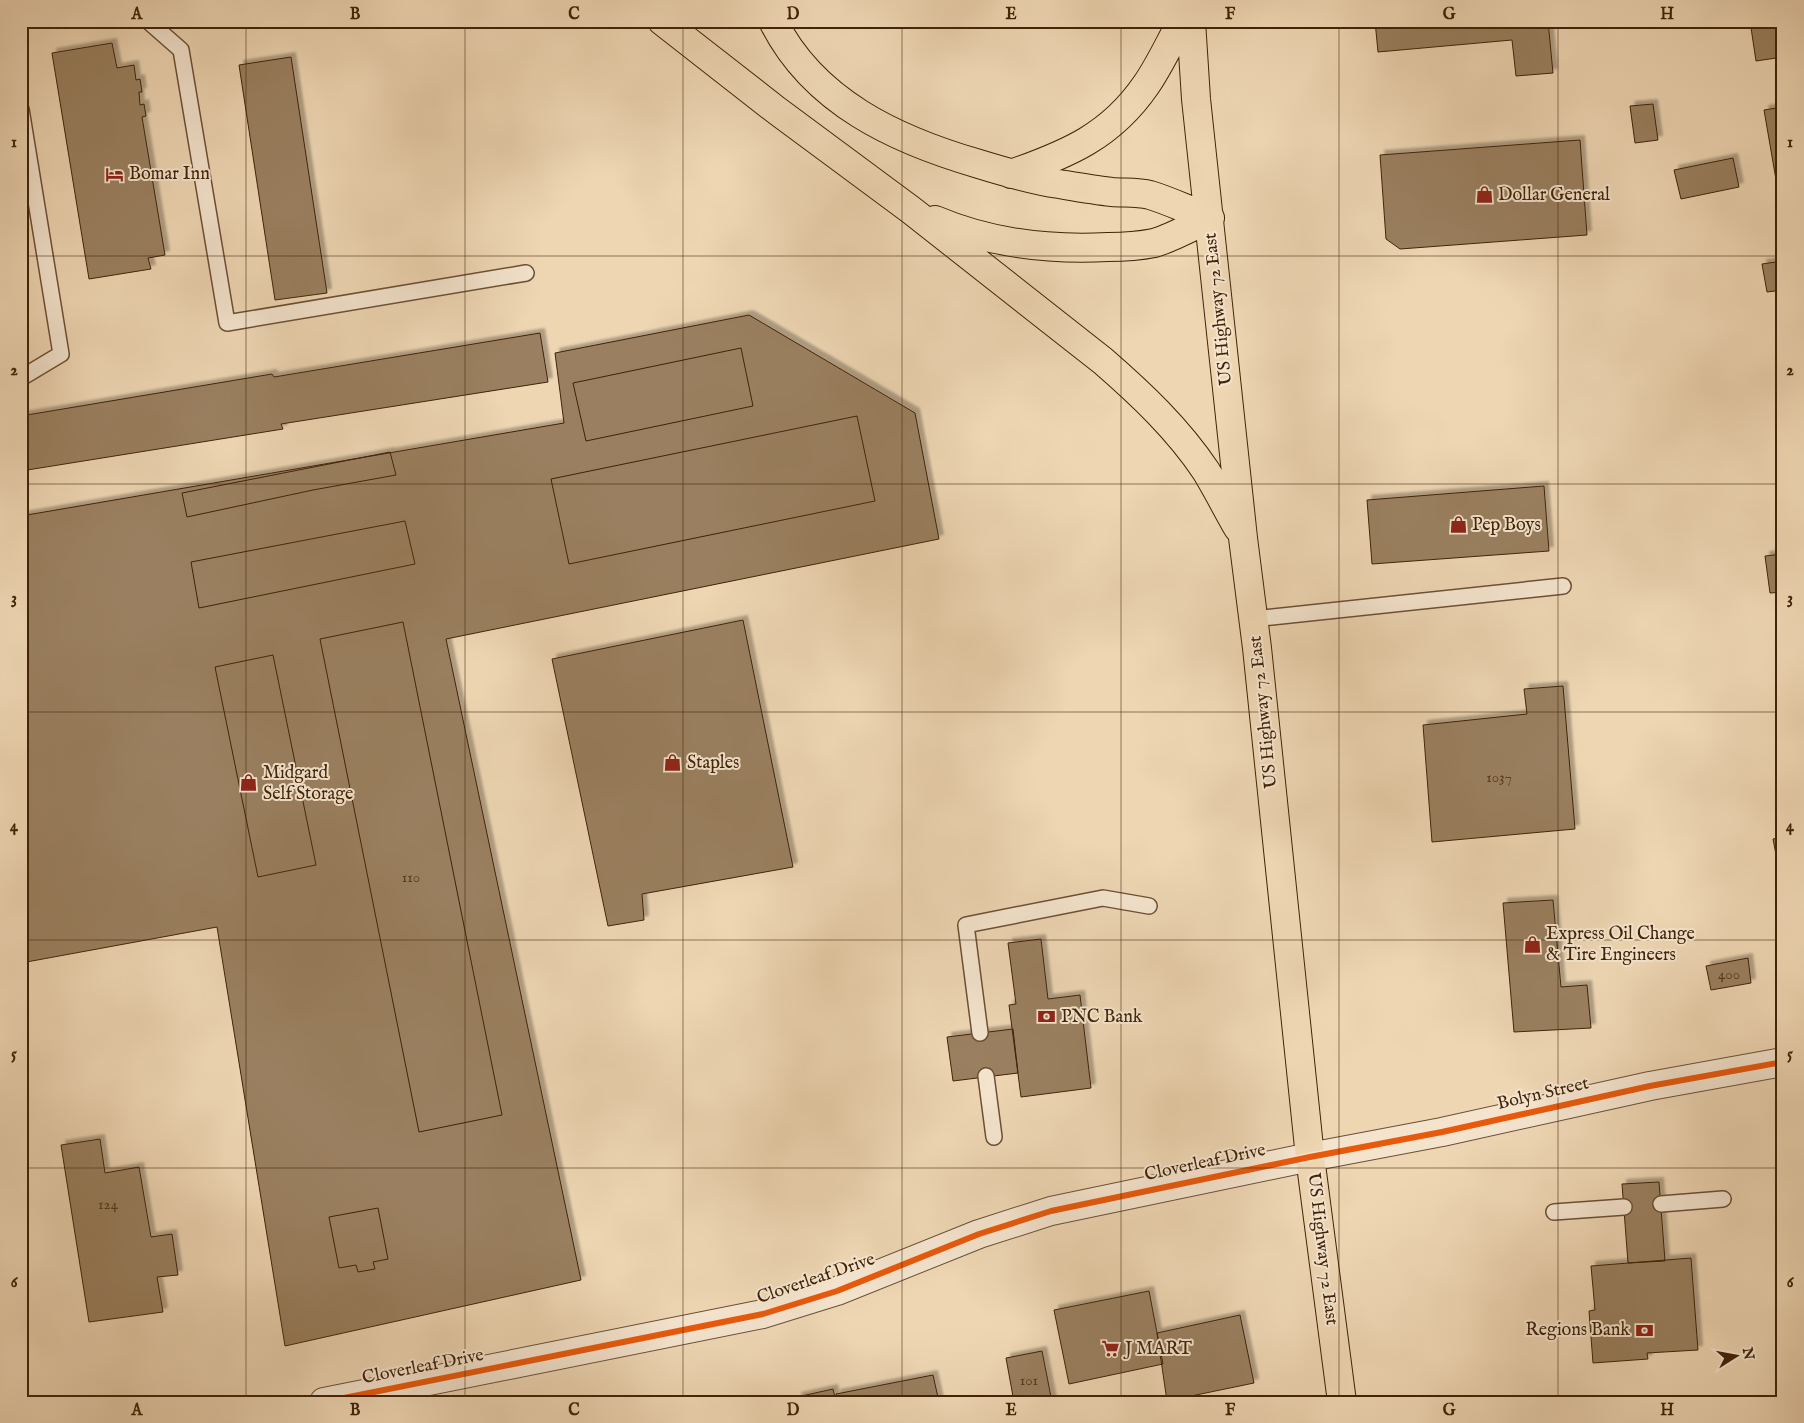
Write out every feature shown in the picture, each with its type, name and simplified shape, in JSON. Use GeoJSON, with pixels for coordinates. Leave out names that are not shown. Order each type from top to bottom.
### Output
{"type":"FeatureCollection","features":[{"type":"Feature","properties":{"kind":"highway"},"geometry":{"type":"LineString","coordinates":[[662,21],[776,110],[911,210],[1103,361],[1163,417],[1206,471],[1244,538]]}},
{"type":"Feature","properties":{"kind":"highway"},"geometry":{"type":"LineString","coordinates":[[773,21],[782,38],[799,62],[830,93],[857,113],[882,127],[961,159],[1011,174],[1093,190],[1149,195],[1210,218]]}},
{"type":"Feature","properties":{"kind":"highway"},"geometry":{"type":"LineString","coordinates":[[1011,174],[1074,150],[1114,122],[1132,104],[1147,84],[1182,21]]}},
{"type":"Feature","properties":{"kind":"highway","name":"US Highway 72 East"},"geometry":{"type":"LineString","coordinates":[[1191,21],[1196,99],[1310,1156],[1342,1402]]}},
{"type":"Feature","properties":{"kind":"highway"},"geometry":{"type":"LineString","coordinates":[[911,210],[945,224],[980,235],[1016,243],[1050,247],[1085,248],[1120,247],[1154,242],[1210,218]]}},
{"type":"Feature","properties":{"kind":"street","name":"Bolyn Street"},"geometry":{"type":"LineString","coordinates":[[1310,1156],[1442,1132],[1650,1086],[1783,1062]]}},
{"type":"Feature","properties":{"kind":"street","name":"Cloverleaf Drive"},"geometry":{"type":"LineString","coordinates":[[324,1402],[764,1314],[837,1291],[979,1234],[1051,1211],[1310,1156]]}},
{"type":"Feature","properties":{"kind":"lane"},"geometry":{"type":"LineString","coordinates":[[148,21],[181,50],[227,323],[526,273]]}},
{"type":"Feature","properties":{"kind":"lane"},"geometry":{"type":"LineString","coordinates":[[21,109],[62,354],[21,378]]}},
{"type":"Feature","properties":{"kind":"lane"},"geometry":{"type":"LineString","coordinates":[[1253,618],[1563,586]]}},
{"type":"Feature","properties":{"kind":"lane"},"geometry":{"type":"LineString","coordinates":[[980,1033],[966,925],[1103,898],[1148,906]]}},
{"type":"Feature","properties":{"kind":"lane"},"geometry":{"type":"LineString","coordinates":[[986,1076],[994,1137]]}},
{"type":"Feature","properties":{"kind":"lane"},"geometry":{"type":"LineString","coordinates":[[1661,1204],[1723,1199]]}},
{"type":"Feature","properties":{"kind":"lane"},"geometry":{"type":"LineString","coordinates":[[1554,1212],[1624,1207]]}},
{"type":"Feature","properties":{"kind":"building"},"geometry":{"type":"Polygon","coordinates":[[[1375,21],[1548,21],[1553,73],[1516,76],[1512,40],[1378,52],[1375,21]]]}},
{"type":"Feature","properties":{"kind":"building"},"geometry":{"type":"Polygon","coordinates":[[[1750,21],[1783,21],[1783,57],[1756,61],[1750,21]]]}},
{"type":"Feature","properties":{"kind":"building"},"geometry":{"type":"Polygon","coordinates":[[[112,43],[117,68],[134,65],[136,80],[140,79],[142,92],[139,92],[140,105],[144,104],[146,116],[142,117],[165,255],[148,258],[151,269],[89,279],[52,53],[112,43]]]}},
{"type":"Feature","properties":{"kind":"building"},"geometry":{"type":"Polygon","coordinates":[[[291,57],[327,293],[275,300],[239,65],[291,57]]]}},
{"type":"Feature","properties":{"kind":"building"},"geometry":{"type":"Polygon","coordinates":[[[1653,104],[1658,140],[1635,143],[1630,106],[1653,104]]]}},
{"type":"Feature","properties":{"kind":"building"},"geometry":{"type":"Polygon","coordinates":[[[1783,107],[1783,196],[1779,197],[1764,110],[1783,107]]]}},
{"type":"Feature","properties":{"kind":"building","name":"Dollar General"},"geometry":{"type":"Polygon","coordinates":[[[1580,140],[1587,235],[1400,249],[1386,239],[1380,155],[1580,140]]]}},
{"type":"Feature","properties":{"kind":"building"},"geometry":{"type":"Polygon","coordinates":[[[1733,158],[1739,187],[1681,199],[1674,170],[1733,158]]]}},
{"type":"Feature","properties":{"kind":"building"},"geometry":{"type":"Polygon","coordinates":[[[1783,261],[1783,290],[1767,292],[1762,264],[1783,261]]]}},
{"type":"Feature","properties":{"kind":"building","name":"Midgard Self Storage"},"geometry":{"type":"Polygon","coordinates":[[[749,315],[915,413],[939,539],[446,639],[581,1280],[285,1346],[217,927],[21,963],[21,516],[564,423],[555,353],[749,315]]]}},
{"type":"Feature","properties":{"kind":"building"},"geometry":{"type":"Polygon","coordinates":[[[540,333],[548,382],[281,424],[283,429],[21,471],[21,416],[272,374],[274,377],[540,333]]]}},
{"type":"Feature","properties":{"kind":"building"},"geometry":{"type":"Polygon","coordinates":[[[741,348],[753,406],[586,441],[573,383],[741,348]]]}},
{"type":"Feature","properties":{"kind":"building"},"geometry":{"type":"Polygon","coordinates":[[[857,416],[875,501],[569,564],[551,479],[857,416]]]}},
{"type":"Feature","properties":{"kind":"building"},"geometry":{"type":"Polygon","coordinates":[[[390,452],[396,475],[313,490],[187,517],[182,493],[390,452]]]}},
{"type":"Feature","properties":{"kind":"building","name":"Pep Boys"},"geometry":{"type":"Polygon","coordinates":[[[1544,486],[1549,551],[1372,564],[1367,500],[1544,486]]]}},
{"type":"Feature","properties":{"kind":"building"},"geometry":{"type":"Polygon","coordinates":[[[405,521],[415,564],[199,608],[191,562],[405,521]]]}},
{"type":"Feature","properties":{"kind":"building"},"geometry":{"type":"Polygon","coordinates":[[[1783,554],[1783,592],[1770,593],[1765,556],[1783,554]]]}},
{"type":"Feature","properties":{"kind":"building","name":"Staples"},"geometry":{"type":"Polygon","coordinates":[[[743,620],[793,867],[642,894],[644,920],[608,926],[552,659],[743,620]]]}},
{"type":"Feature","properties":{"kind":"building","name":"Midgard Self Storage"},"geometry":{"type":"Polygon","coordinates":[[[403,622],[502,1115],[419,1132],[320,639],[403,622]]]}},
{"type":"Feature","properties":{"kind":"building"},"geometry":{"type":"Polygon","coordinates":[[[273,655],[316,865],[258,877],[215,667],[273,655]]]}},
{"type":"Feature","properties":{"kind":"building"},"geometry":{"type":"Polygon","coordinates":[[[1563,686],[1575,829],[1432,842],[1423,725],[1527,714],[1524,689],[1563,686]]]}},
{"type":"Feature","properties":{"kind":"building"},"geometry":{"type":"Polygon","coordinates":[[[1783,837],[1783,864],[1778,865],[1773,839],[1783,837]]]}},
{"type":"Feature","properties":{"kind":"building","name":"Express Oil Change & Tire Engineers"},"geometry":{"type":"Polygon","coordinates":[[[1553,900],[1561,987],[1587,985],[1591,1028],[1514,1032],[1503,903],[1553,900]]]}},
{"type":"Feature","properties":{"kind":"building","name":"PNC Bank"},"geometry":{"type":"Polygon","coordinates":[[[1041,939],[1048,999],[1080,995],[1091,1088],[1021,1097],[1009,1005],[1016,1004],[1008,943],[1041,939]]]}},
{"type":"Feature","properties":{"kind":"building"},"geometry":{"type":"Polygon","coordinates":[[[1748,958],[1751,983],[1711,990],[1706,966],[1748,958]]]}},
{"type":"Feature","properties":{"kind":"building"},"geometry":{"type":"Polygon","coordinates":[[[1013,1029],[1018,1073],[953,1081],[947,1037],[1013,1029]]]}},
{"type":"Feature","properties":{"kind":"building"},"geometry":{"type":"Polygon","coordinates":[[[100,1139],[105,1173],[139,1167],[151,1237],[172,1234],[178,1275],[157,1277],[163,1312],[89,1322],[61,1145],[100,1139]]]}},
{"type":"Feature","properties":{"kind":"building"},"geometry":{"type":"Polygon","coordinates":[[[1659,1182],[1665,1261],[1628,1263],[1622,1184],[1659,1182]]]}},
{"type":"Feature","properties":{"kind":"building"},"geometry":{"type":"Polygon","coordinates":[[[378,1208],[388,1259],[373,1262],[375,1269],[358,1272],[356,1265],[339,1268],[329,1217],[378,1208]]]}},
{"type":"Feature","properties":{"kind":"building","name":"Regions Bank"},"geometry":{"type":"Polygon","coordinates":[[[1691,1258],[1698,1350],[1647,1353],[1648,1359],[1593,1363],[1589,1311],[1595,1310],[1591,1266],[1691,1258]]]}},
{"type":"Feature","properties":{"kind":"building","name":"J MART"},"geometry":{"type":"Polygon","coordinates":[[[1149,1291],[1163,1364],[1069,1384],[1054,1310],[1149,1291]]]}},
{"type":"Feature","properties":{"kind":"building"},"geometry":{"type":"Polygon","coordinates":[[[1240,1315],[1254,1383],[1167,1401],[1157,1333],[1240,1315]]]}},
{"type":"Feature","properties":{"kind":"building"},"geometry":{"type":"Polygon","coordinates":[[[1042,1351],[1052,1402],[1014,1402],[1006,1358],[1042,1351]]]}},
{"type":"Feature","properties":{"kind":"building"},"geometry":{"type":"Polygon","coordinates":[[[933,1375],[939,1402],[838,1402],[836,1394],[933,1375]]]}},
{"type":"Feature","properties":{"kind":"building"},"geometry":{"type":"Polygon","coordinates":[[[833,1389],[836,1402],[798,1402],[797,1397],[833,1389]]]}},
{"type":"Feature","properties":{"kind":"cycle path"},"geometry":{"type":"LineString","coordinates":[[324,1402],[763,1314],[837,1291],[979,1234],[1051,1211],[1310,1157],[1442,1132],[1650,1086],[1783,1062]]}},
{"type":"Feature","properties":{"kind":"place","name":"Bomar Inn"},"geometry":{"type":"Point","coordinates":[115,174]}},
{"type":"Feature","properties":{"kind":"place","name":"Dollar General"},"geometry":{"type":"Point","coordinates":[1484,195]}},
{"type":"Feature","properties":{"kind":"place","name":"Pep Boys"},"geometry":{"type":"Point","coordinates":[1458,525]}},
{"type":"Feature","properties":{"kind":"place","name":"Staples"},"geometry":{"type":"Point","coordinates":[673,763]}},
{"type":"Feature","properties":{"kind":"place","name":"Midgard Self Storage"},"geometry":{"type":"Point","coordinates":[249,783]}},
{"type":"Feature","properties":{"kind":"place","name":"Express Oil Change & Tire Engineers"},"geometry":{"type":"Point","coordinates":[1532,944]}},
{"type":"Feature","properties":{"kind":"place","name":"PNC Bank"},"geometry":{"type":"Point","coordinates":[1047,1017]}},
{"type":"Feature","properties":{"kind":"place","name":"Regions Bank"},"geometry":{"type":"Point","coordinates":[1644,1330]}},
{"type":"Feature","properties":{"kind":"place","name":"J MART"},"geometry":{"type":"Point","coordinates":[1111,1349]}}]}
